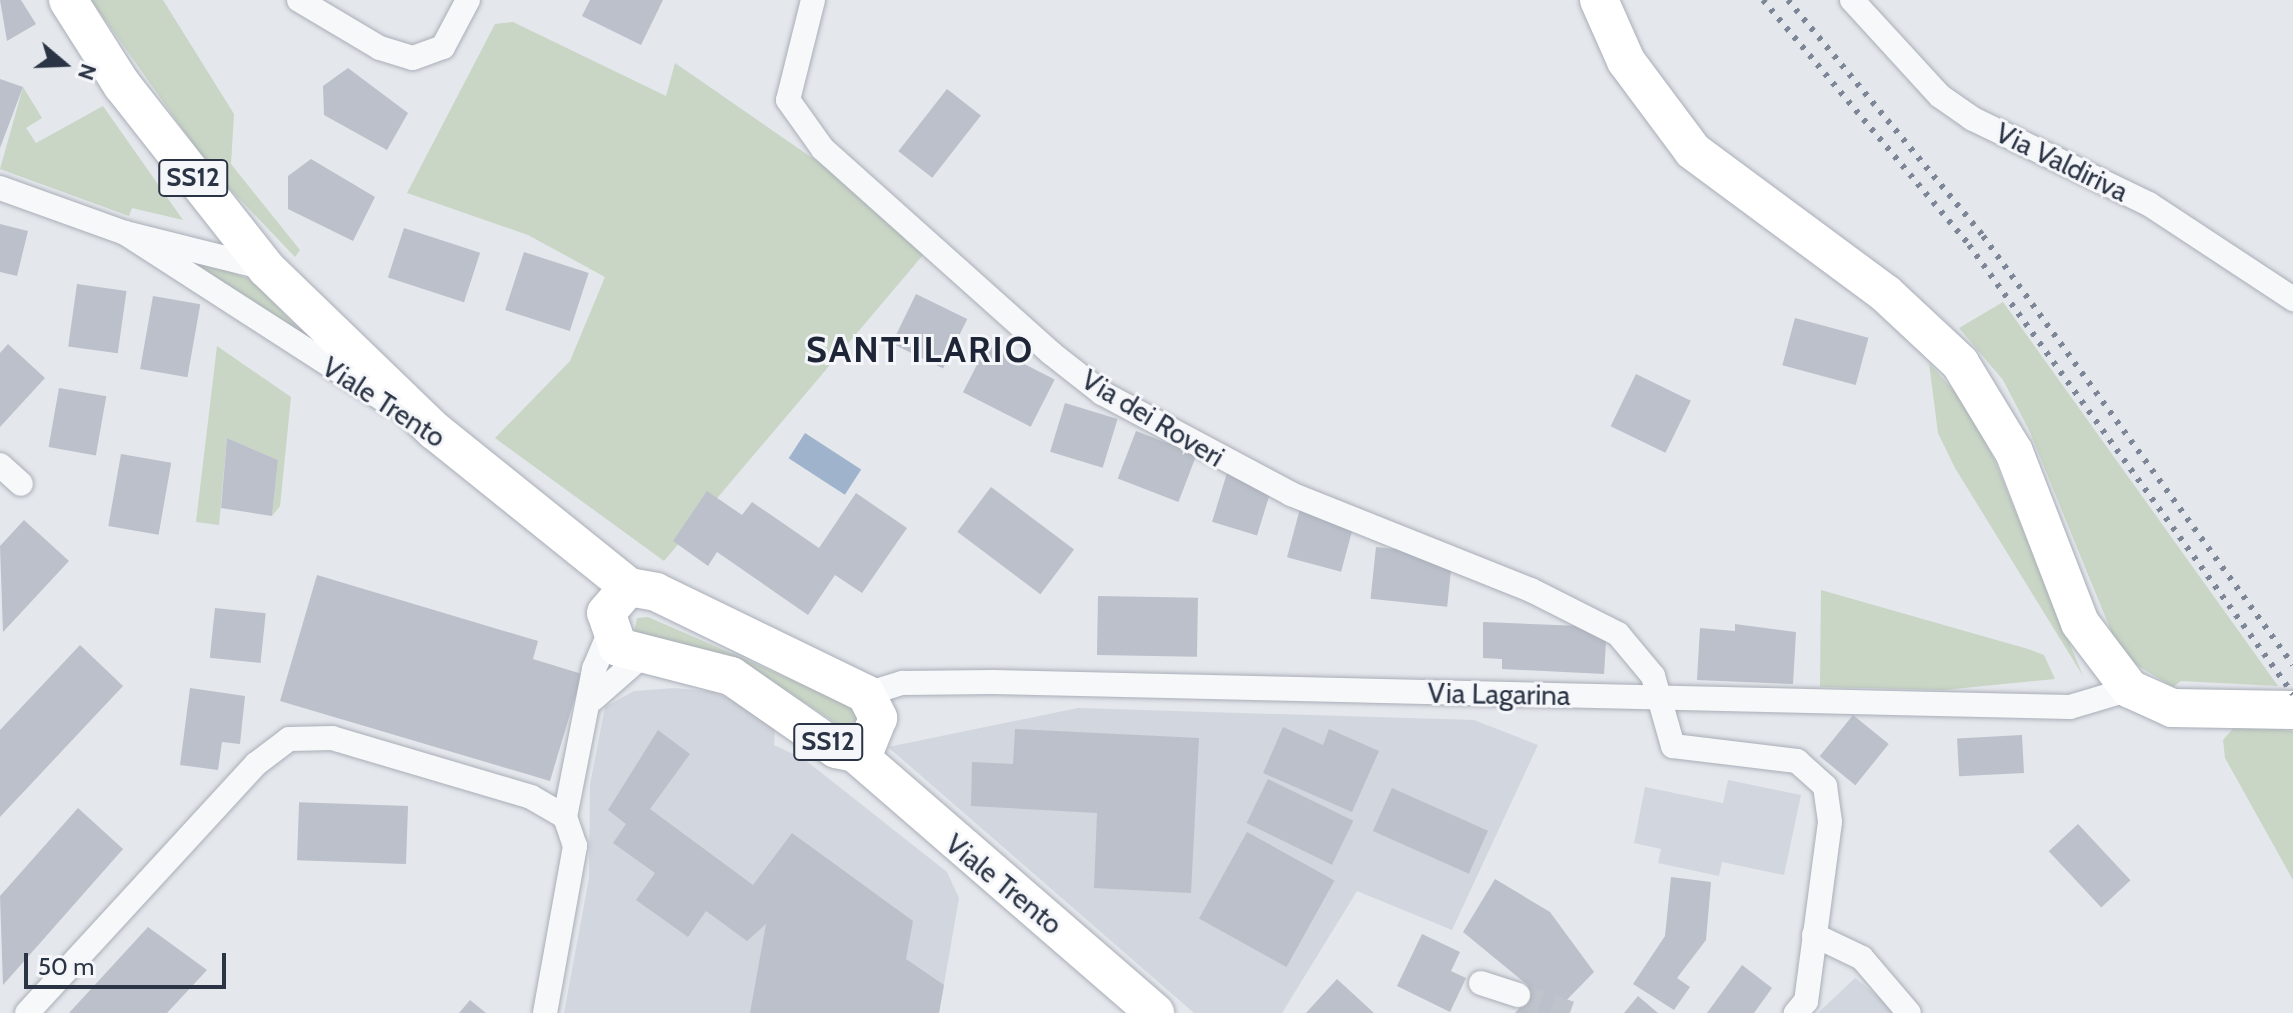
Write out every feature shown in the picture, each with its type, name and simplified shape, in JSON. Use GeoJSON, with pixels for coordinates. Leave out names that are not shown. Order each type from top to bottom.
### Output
{"type":"FeatureCollection","features":[{"type":"Feature","properties":{"kind":"main road","name":"SS12"},"geometry":{"type":"LineString","coordinates":[[68,0],[122,85],[267,269],[435,431]]}},
{"type":"Feature","properties":{"kind":"main road"},"geometry":{"type":"LineString","coordinates":[[1599,0],[1626,61],[1693,151],[1885,293],[1960,363],[2014,452],[2080,623],[2130,689],[2172,708],[2293,710]]}},
{"type":"Feature","properties":{"kind":"main road","name":"Viale Trento"},"geometry":{"type":"LineString","coordinates":[[435,431],[629,587],[656,592],[866,694]]}},
{"type":"Feature","properties":{"kind":"main road"},"geometry":{"type":"LineString","coordinates":[[609,633],[612,600],[629,587]]}},
{"type":"Feature","properties":{"kind":"main road","name":"Viale Trento"},"geometry":{"type":"LineString","coordinates":[[609,633],[618,647],[641,657],[731,676],[836,749],[855,753],[1155,1013]]}},
{"type":"Feature","properties":{"kind":"main road","name":"SS12"},"geometry":{"type":"LineString","coordinates":[[855,753],[878,718],[866,694]]}},
{"type":"Feature","properties":{"kind":"street"},"geometry":{"type":"LineString","coordinates":[[299,0],[380,48],[413,58],[443,47],[468,0]]}},
{"type":"Feature","properties":{"kind":"street","name":"Via dei Roveri"},"geometry":{"type":"LineString","coordinates":[[813,0],[788,100],[823,149],[1051,353],[1102,393],[1291,494],[1531,590],[1618,634],[1653,676],[1655,697],[1673,746],[1797,761],[1825,786],[1830,822],[1814,935]]}},
{"type":"Feature","properties":{"kind":"street","name":"Via Valdiriva"},"geometry":{"type":"LineString","coordinates":[[1852,0],[1930,86],[1973,119],[2149,204],[2293,299]]}},
{"type":"Feature","properties":{"kind":"street","name":"Viale Trento"},"geometry":{"type":"LineString","coordinates":[[0,188],[125,233],[267,269]]}},
{"type":"Feature","properties":{"kind":"street","name":"Viale Trento"},"geometry":{"type":"LineString","coordinates":[[125,233],[435,431]]}},
{"type":"Feature","properties":{"kind":"street"},"geometry":{"type":"LineString","coordinates":[[0,465],[21,484]]}},
{"type":"Feature","properties":{"kind":"street"},"geometry":{"type":"LineString","coordinates":[[545,1013],[575,846],[565,817],[593,699],[594,669],[609,633]]}},
{"type":"Feature","properties":{"kind":"street"},"geometry":{"type":"LineString","coordinates":[[593,699],[641,657]]}},
{"type":"Feature","properties":{"kind":"street","name":"Via Lagarina"},"geometry":{"type":"LineString","coordinates":[[866,694],[902,683],[993,682],[2070,707],[2130,689]]}},
{"type":"Feature","properties":{"kind":"street"},"geometry":{"type":"LineString","coordinates":[[27,1013],[256,764],[289,739],[332,738],[531,797],[565,817]]}},
{"type":"Feature","properties":{"kind":"street"},"geometry":{"type":"LineString","coordinates":[[1796,1013],[1806,1001],[1814,935],[1862,958],[1909,1013]]}},
{"type":"Feature","properties":{"kind":"street"},"geometry":{"type":"LineString","coordinates":[[1481,983],[1518,995]]}},
{"type":"Feature","properties":{"kind":"shaded area"},"geometry":{"type":"Polygon","coordinates":[[[675,688],[714,692],[754,709],[775,727],[774,745],[804,759],[947,872],[959,898],[939,1013],[564,1013],[589,878],[590,785],[605,707],[634,691],[675,688]]]}},
{"type":"Feature","properties":{"kind":"shaded area"},"geometry":{"type":"Polygon","coordinates":[[[1078,708],[1474,720],[1538,745],[1452,930],[1357,891],[1282,1013],[1194,1013],[888,747],[1078,708]]]}},
{"type":"Feature","properties":{"kind":"shaded area"},"geometry":{"type":"Polygon","coordinates":[[[1728,780],[1801,795],[1784,875],[1722,862],[1719,876],[1658,863],[1661,849],[1634,843],[1645,787],[1723,803],[1728,780]]]}},
{"type":"Feature","properties":{"kind":"shaded area"},"geometry":{"type":"Polygon","coordinates":[[[1855,978],[1889,1005],[1895,1013],[1818,1013],[1855,978]]]}},
{"type":"Feature","properties":{"kind":"green space"},"geometry":{"type":"Polygon","coordinates":[[[91,0],[163,0],[234,114],[231,164],[300,250],[295,257],[211,169],[91,0]]]}},
{"type":"Feature","properties":{"kind":"green space"},"geometry":{"type":"Polygon","coordinates":[[[513,22],[666,96],[675,63],[934,242],[664,561],[495,438],[570,361],[605,277],[528,235],[407,193],[495,24],[513,22]]]}},
{"type":"Feature","properties":{"kind":"green space"},"geometry":{"type":"Polygon","coordinates":[[[23,87],[42,118],[26,128],[36,143],[103,106],[183,220],[132,208],[129,216],[0,169],[23,87]]]}},
{"type":"Feature","properties":{"kind":"green space"},"geometry":{"type":"Polygon","coordinates":[[[177,251],[252,280],[314,345],[177,251]]]}},
{"type":"Feature","properties":{"kind":"green space"},"geometry":{"type":"Polygon","coordinates":[[[2003,302],[2278,686],[2181,681],[2173,687],[2130,661],[2116,643],[2029,430],[2003,380],[1959,328],[2003,302]]]}},
{"type":"Feature","properties":{"kind":"green space"},"geometry":{"type":"Polygon","coordinates":[[[217,346],[291,397],[280,506],[272,516],[278,460],[227,438],[219,525],[196,522],[217,346]]]}},
{"type":"Feature","properties":{"kind":"green space"},"geometry":{"type":"Polygon","coordinates":[[[1929,363],[1963,401],[1994,459],[2083,676],[1955,468],[1938,433],[1929,363]]]}},
{"type":"Feature","properties":{"kind":"green space"},"geometry":{"type":"Polygon","coordinates":[[[1821,590],[2044,655],[2055,679],[1944,690],[1820,687],[1821,590]]]}},
{"type":"Feature","properties":{"kind":"green space"},"geometry":{"type":"Polygon","coordinates":[[[648,617],[850,705],[861,716],[845,729],[750,667],[634,634],[637,618],[648,617]]]}},
{"type":"Feature","properties":{"kind":"green space"},"geometry":{"type":"Polygon","coordinates":[[[2236,725],[2293,731],[2293,880],[2225,758],[2223,740],[2236,725]]]}},
{"type":"Feature","properties":{"kind":"water"},"geometry":{"type":"Polygon","coordinates":[[[805,433],[861,469],[845,495],[789,458],[805,433]]]}},
{"type":"Feature","properties":{"kind":"building"},"geometry":{"type":"Polygon","coordinates":[[[0,0],[21,0],[36,24],[7,41],[0,0]]]}},
{"type":"Feature","properties":{"kind":"building"},"geometry":{"type":"Polygon","coordinates":[[[590,0],[663,0],[641,45],[582,16],[590,0]]]}},
{"type":"Feature","properties":{"kind":"building"},"geometry":{"type":"Polygon","coordinates":[[[348,68],[408,113],[387,150],[324,115],[323,86],[348,68]]]}},
{"type":"Feature","properties":{"kind":"building"},"geometry":{"type":"Polygon","coordinates":[[[0,79],[23,87],[0,148],[0,79]]]}},
{"type":"Feature","properties":{"kind":"building"},"geometry":{"type":"Polygon","coordinates":[[[947,89],[981,115],[932,178],[898,151],[947,89]]]}},
{"type":"Feature","properties":{"kind":"building"},"geometry":{"type":"Polygon","coordinates":[[[311,159],[375,197],[353,241],[288,209],[288,176],[311,159]]]}},
{"type":"Feature","properties":{"kind":"building"},"geometry":{"type":"Polygon","coordinates":[[[0,224],[28,231],[17,276],[0,272],[0,224]]]}},
{"type":"Feature","properties":{"kind":"building"},"geometry":{"type":"Polygon","coordinates":[[[404,228],[480,253],[464,302],[388,277],[404,228]]]}},
{"type":"Feature","properties":{"kind":"building"},"geometry":{"type":"Polygon","coordinates":[[[524,252],[589,273],[570,331],[505,310],[524,252]]]}},
{"type":"Feature","properties":{"kind":"building"},"geometry":{"type":"Polygon","coordinates":[[[77,284],[127,291],[118,353],[68,346],[77,284]]]}},
{"type":"Feature","properties":{"kind":"building"},"geometry":{"type":"Polygon","coordinates":[[[916,294],[967,319],[943,368],[892,343],[916,294]]]}},
{"type":"Feature","properties":{"kind":"building"},"geometry":{"type":"Polygon","coordinates":[[[153,296],[200,304],[187,377],[140,369],[153,296]]]}},
{"type":"Feature","properties":{"kind":"building"},"geometry":{"type":"Polygon","coordinates":[[[1795,318],[1868,338],[1856,385],[1782,365],[1795,318]]]}},
{"type":"Feature","properties":{"kind":"building"},"geometry":{"type":"Polygon","coordinates":[[[8,344],[45,378],[0,427],[0,353],[8,344]]]}},
{"type":"Feature","properties":{"kind":"building"},"geometry":{"type":"Polygon","coordinates":[[[987,345],[1055,380],[1031,427],[963,392],[987,345]]]}},
{"type":"Feature","properties":{"kind":"building"},"geometry":{"type":"Polygon","coordinates":[[[1636,374],[1691,401],[1665,453],[1611,426],[1636,374]]]}},
{"type":"Feature","properties":{"kind":"building"},"geometry":{"type":"Polygon","coordinates":[[[59,388],[106,396],[96,455],[49,447],[59,388]]]}},
{"type":"Feature","properties":{"kind":"building"},"geometry":{"type":"Polygon","coordinates":[[[1065,403],[1118,419],[1103,468],[1050,452],[1065,403]]]}},
{"type":"Feature","properties":{"kind":"building"},"geometry":{"type":"Polygon","coordinates":[[[1136,431],[1197,454],[1178,502],[1118,479],[1136,431]]]}},
{"type":"Feature","properties":{"kind":"building"},"geometry":{"type":"Polygon","coordinates":[[[227,438],[278,460],[272,516],[221,508],[227,438]]]}},
{"type":"Feature","properties":{"kind":"building"},"geometry":{"type":"Polygon","coordinates":[[[121,454],[171,463],[159,535],[108,526],[121,454]]]}},
{"type":"Feature","properties":{"kind":"building"},"geometry":{"type":"Polygon","coordinates":[[[1227,473],[1272,487],[1257,536],[1212,522],[1227,473]]]}},
{"type":"Feature","properties":{"kind":"building"},"geometry":{"type":"Polygon","coordinates":[[[991,487],[1074,550],[1040,594],[957,532],[991,487]]]}},
{"type":"Feature","properties":{"kind":"building"},"geometry":{"type":"Polygon","coordinates":[[[707,491],[742,515],[752,502],[819,548],[856,493],[907,528],[862,593],[835,575],[808,615],[717,552],[708,566],[673,541],[707,491]]]}},
{"type":"Feature","properties":{"kind":"building"},"geometry":{"type":"Polygon","coordinates":[[[1301,505],[1355,519],[1341,572],[1287,557],[1301,505]]]}},
{"type":"Feature","properties":{"kind":"building"},"geometry":{"type":"Polygon","coordinates":[[[24,520],[69,561],[3,632],[0,546],[24,520]]]}},
{"type":"Feature","properties":{"kind":"building"},"geometry":{"type":"Polygon","coordinates":[[[1376,547],[1453,555],[1447,607],[1371,599],[1376,547]]]}},
{"type":"Feature","properties":{"kind":"building"},"geometry":{"type":"Polygon","coordinates":[[[317,575],[538,641],[533,659],[582,674],[550,781],[280,701],[317,575]]]}},
{"type":"Feature","properties":{"kind":"building"},"geometry":{"type":"Polygon","coordinates":[[[1098,596],[1198,598],[1197,657],[1097,655],[1098,596]]]}},
{"type":"Feature","properties":{"kind":"building"},"geometry":{"type":"Polygon","coordinates":[[[215,608],[266,613],[260,663],[210,658],[215,608]]]}},
{"type":"Feature","properties":{"kind":"building"},"geometry":{"type":"Polygon","coordinates":[[[1483,622],[1607,627],[1604,674],[1502,669],[1502,659],[1483,658],[1483,622]]]}},
{"type":"Feature","properties":{"kind":"building"},"geometry":{"type":"Polygon","coordinates":[[[1735,624],[1796,632],[1793,684],[1697,680],[1700,628],[1735,631],[1735,624]]]}},
{"type":"Feature","properties":{"kind":"building"},"geometry":{"type":"Polygon","coordinates":[[[80,645],[123,686],[0,817],[0,730],[80,645]]]}},
{"type":"Feature","properties":{"kind":"building"},"geometry":{"type":"Polygon","coordinates":[[[190,688],[245,696],[240,744],[222,742],[218,770],[180,765],[190,688]]]}},
{"type":"Feature","properties":{"kind":"building"},"geometry":{"type":"Polygon","coordinates":[[[1853,715],[1889,744],[1855,785],[1820,756],[1853,715]]]}},
{"type":"Feature","properties":{"kind":"building"},"geometry":{"type":"Polygon","coordinates":[[[1283,727],[1323,745],[1329,729],[1379,751],[1352,812],[1263,773],[1283,727]]]}},
{"type":"Feature","properties":{"kind":"building"},"geometry":{"type":"Polygon","coordinates":[[[1015,729],[1199,738],[1191,893],[1094,888],[1097,813],[971,806],[972,762],[1013,764],[1015,729]]]}},
{"type":"Feature","properties":{"kind":"building"},"geometry":{"type":"Polygon","coordinates":[[[658,730],[690,754],[650,809],[753,885],[792,833],[913,921],[906,959],[944,985],[939,1013],[750,1013],[766,924],[747,941],[706,911],[688,937],[636,900],[655,873],[613,843],[626,824],[608,810],[658,730]]]}},
{"type":"Feature","properties":{"kind":"building"},"geometry":{"type":"Polygon","coordinates":[[[2022,735],[2024,773],[1959,776],[1957,738],[2022,735]]]}},
{"type":"Feature","properties":{"kind":"building"},"geometry":{"type":"Polygon","coordinates":[[[1268,779],[1353,821],[1332,865],[1247,823],[1268,779]]]}},
{"type":"Feature","properties":{"kind":"building"},"geometry":{"type":"Polygon","coordinates":[[[1392,788],[1488,831],[1469,874],[1373,831],[1392,788]]]}},
{"type":"Feature","properties":{"kind":"building"},"geometry":{"type":"Polygon","coordinates":[[[299,802],[408,806],[406,864],[297,860],[299,802]]]}},
{"type":"Feature","properties":{"kind":"building"},"geometry":{"type":"Polygon","coordinates":[[[78,808],[123,849],[3,985],[0,896],[78,808]]]}},
{"type":"Feature","properties":{"kind":"building"},"geometry":{"type":"Polygon","coordinates":[[[2078,824],[2131,880],[2101,908],[2049,851],[2078,824]]]}},
{"type":"Feature","properties":{"kind":"building"},"geometry":{"type":"Polygon","coordinates":[[[1247,832],[1334,880],[1286,967],[1199,919],[1247,832]]]}},
{"type":"Feature","properties":{"kind":"building"},"geometry":{"type":"Polygon","coordinates":[[[1671,877],[1711,882],[1706,940],[1677,978],[1690,987],[1674,1010],[1633,984],[1665,936],[1671,877]]]}},
{"type":"Feature","properties":{"kind":"building"},"geometry":{"type":"Polygon","coordinates":[[[1495,879],[1550,912],[1594,972],[1554,1013],[1515,1013],[1535,991],[1463,932],[1495,879]]]}},
{"type":"Feature","properties":{"kind":"building"},"geometry":{"type":"Polygon","coordinates":[[[148,927],[207,970],[167,1013],[69,1013],[148,927]]]}},
{"type":"Feature","properties":{"kind":"building"},"geometry":{"type":"Polygon","coordinates":[[[1422,934],[1460,952],[1451,971],[1466,978],[1450,1012],[1397,986],[1422,934]]]}},
{"type":"Feature","properties":{"kind":"building"},"geometry":{"type":"Polygon","coordinates":[[[1742,965],[1772,988],[1754,1013],[1707,1013],[1742,965]]]}},
{"type":"Feature","properties":{"kind":"building"},"geometry":{"type":"Polygon","coordinates":[[[1337,979],[1374,1013],[1306,1013],[1337,979]]]}},
{"type":"Feature","properties":{"kind":"building"},"geometry":{"type":"Polygon","coordinates":[[[1638,996],[1658,1013],[1624,1013],[1638,996]]]}},
{"type":"Feature","properties":{"kind":"building"},"geometry":{"type":"Polygon","coordinates":[[[470,1000],[486,1013],[459,1013],[470,1000]]]}},
{"type":"Feature","properties":{"kind":"tunnel"},"geometry":{"type":"LineString","coordinates":[[1518,995],[1570,1013]]}},
{"type":"Feature","properties":{"kind":"railway"},"geometry":{"type":"LineString","coordinates":[[1763,0],[1969,245],[2293,694]]}},
{"type":"Feature","properties":{"kind":"railway"},"geometry":{"type":"LineString","coordinates":[[1788,0],[1983,236],[2293,665]]}},
{"type":"Feature","properties":{"kind":"district","name":"SANT'ILARIO"},"geometry":{"type":"Point","coordinates":[920,350]}}]}
